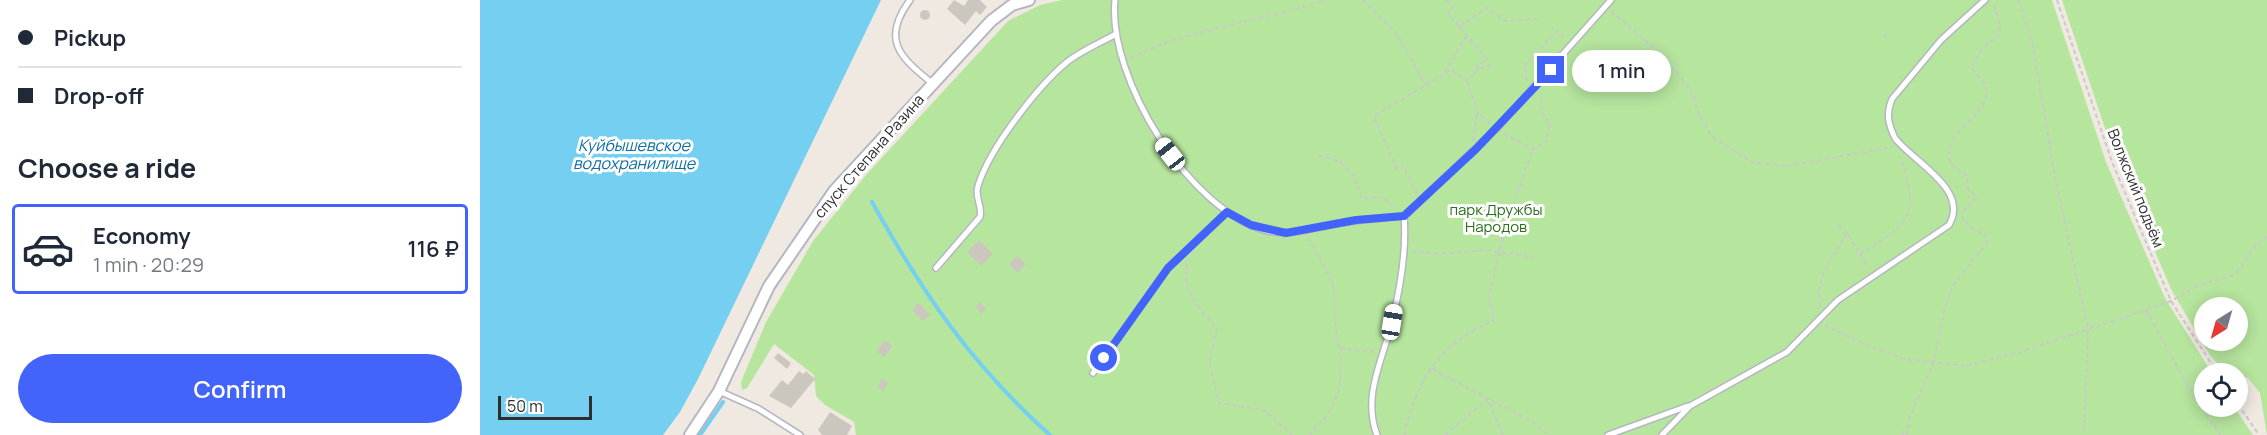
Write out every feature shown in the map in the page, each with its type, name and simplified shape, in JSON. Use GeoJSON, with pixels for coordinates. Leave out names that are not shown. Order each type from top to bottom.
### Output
{"type":"FeatureCollection","features":[{"type":"Feature","properties":{"kind":"street","name":"спуск Степана Разина"},"geometry":{"type":"LineString","coordinates":[[690,435],[719,392],[769,286],[834,191],[991,21],[1012,5],[1029,0]]}},
{"type":"Feature","properties":{"kind":"lane"},"geometry":{"type":"LineString","coordinates":[[910,0],[896,22],[895,38],[905,60],[932,83]]}},
{"type":"Feature","properties":{"kind":"lane"},"geometry":{"type":"LineString","coordinates":[[1115,0],[1116,34],[1123,61],[1160,142],[1197,186],[1227,212],[1268,231],[1286,233],[1356,220],[1404,216],[1497,128],[1611,0]]}},
{"type":"Feature","properties":{"kind":"lane"},"geometry":{"type":"LineString","coordinates":[[1608,435],[1690,406],[1787,352],[1823,314],[1873,275],[1944,230],[1954,215],[1955,208],[1950,192],[1901,146],[1890,128],[1888,115],[1892,99],[1941,40],[1985,0]]}},
{"type":"Feature","properties":{"kind":"lane"},"geometry":{"type":"LineString","coordinates":[[936,268],[980,217],[981,211],[976,190],[986,163],[1038,92],[1068,62],[1116,34]]}},
{"type":"Feature","properties":{"kind":"lane"},"geometry":{"type":"LineString","coordinates":[[1093,373],[1168,268],[1227,212]]}},
{"type":"Feature","properties":{"kind":"lane"},"geometry":{"type":"LineString","coordinates":[[1377,435],[1373,409],[1373,382],[1392,322],[1404,249],[1404,216]]}},
{"type":"Feature","properties":{"kind":"lane"},"geometry":{"type":"LineString","coordinates":[[719,392],[759,409],[800,435]]}},
{"type":"Feature","properties":{"kind":"lane"},"geometry":{"type":"LineString","coordinates":[[1662,435],[1690,406]]}},
{"type":"Feature","properties":{"kind":"path"},"geometry":{"type":"LineString","coordinates":[[1123,61],[1156,45],[1293,11],[1325,0]]}},
{"type":"Feature","properties":{"kind":"path"},"geometry":{"type":"LineString","coordinates":[[1363,0],[1396,33],[1426,86]]}},
{"type":"Feature","properties":{"kind":"path"},"geometry":{"type":"LineString","coordinates":[[1448,0],[1453,7],[1448,15],[1487,59],[1477,65],[1478,70]]}},
{"type":"Feature","properties":{"kind":"path"},"geometry":{"type":"LineString","coordinates":[[2019,0],[2033,47],[2055,178],[2088,329],[2084,435]]}},
{"type":"Feature","properties":{"kind":"path","name":"Волжский подъём"},"geometry":{"type":"LineString","coordinates":[[2056,0],[2112,162],[2171,301],[2211,363]]}},
{"type":"Feature","properties":{"kind":"path"},"geometry":{"type":"LineString","coordinates":[[1606,6],[1664,57],[1691,90],[1699,114],[1712,137],[1752,162],[1787,166],[1901,146]]}},
{"type":"Feature","properties":{"kind":"path"},"geometry":{"type":"LineString","coordinates":[[1459,27],[1486,8],[1505,21],[1537,19]]}},
{"type":"Feature","properties":{"kind":"path"},"geometry":{"type":"LineString","coordinates":[[1526,65],[1557,31]]}},
{"type":"Feature","properties":{"kind":"path"},"geometry":{"type":"LineString","coordinates":[[1443,75],[1467,35]]}},
{"type":"Feature","properties":{"kind":"path"},"geometry":{"type":"LineString","coordinates":[[1467,81],[1478,70],[1490,65]]}},
{"type":"Feature","properties":{"kind":"path"},"geometry":{"type":"LineString","coordinates":[[1420,199],[1409,183],[1403,165],[1396,168],[1374,116],[1451,70],[1467,81],[1478,113],[1472,138],[1476,149]]}},
{"type":"Feature","properties":{"kind":"path"},"geometry":{"type":"LineString","coordinates":[[1404,435],[1414,398],[1441,353],[1458,339],[1494,320],[1489,297],[1518,188],[1533,149],[1546,142],[1550,131],[1542,112],[1540,82]]}},
{"type":"Feature","properties":{"kind":"path"},"geometry":{"type":"LineString","coordinates":[[1478,113],[1512,141],[1533,149]]}},
{"type":"Feature","properties":{"kind":"path"},"geometry":{"type":"LineString","coordinates":[[1318,156],[1335,159],[1347,167],[1358,183],[1361,198],[1384,197],[1394,209]]}},
{"type":"Feature","properties":{"kind":"path"},"geometry":{"type":"LineString","coordinates":[[1860,254],[1898,229],[1909,214],[1910,196],[1904,171]]}},
{"type":"Feature","properties":{"kind":"path"},"geometry":{"type":"LineString","coordinates":[[1838,225],[1847,232],[1873,275]]}},
{"type":"Feature","properties":{"kind":"path"},"geometry":{"type":"LineString","coordinates":[[1304,231],[1333,284],[1340,348],[1341,387],[1326,419],[1310,435]]}},
{"type":"Feature","properties":{"kind":"path"},"geometry":{"type":"LineString","coordinates":[[1823,314],[1818,294],[1820,282],[1847,232]]}},
{"type":"Feature","properties":{"kind":"path"},"geometry":{"type":"LineString","coordinates":[[1818,320],[1866,345],[1904,359],[1965,366],[2020,352],[2146,310],[2171,301],[2198,285],[2231,276],[2240,269],[2254,247],[2267,237]]}},
{"type":"Feature","properties":{"kind":"path"},"geometry":{"type":"LineString","coordinates":[[1191,246],[1185,270],[1191,300],[1217,328],[1209,362],[1219,403],[1264,410],[1292,435]]}},
{"type":"Feature","properties":{"kind":"path"},"geometry":{"type":"LineString","coordinates":[[1404,249],[1437,254],[1501,251],[1534,257]]}},
{"type":"Feature","properties":{"kind":"path"},"geometry":{"type":"LineString","coordinates":[[2146,310],[2190,390],[2220,435]]}},
{"type":"Feature","properties":{"kind":"path"},"geometry":{"type":"LineString","coordinates":[[1340,348],[1382,354]]}},
{"type":"Feature","properties":{"kind":"path"},"geometry":{"type":"LineString","coordinates":[[1431,369],[1528,420],[1550,435]]}},
{"type":"Feature","properties":{"kind":"path"},"geometry":{"type":"LineString","coordinates":[[1445,435],[1488,399]]}},
{"type":"Feature","properties":{"kind":"path"},"geometry":{"type":"LineString","coordinates":[[1488,399],[1503,435]]}},
{"type":"Feature","properties":{"kind":"path"},"geometry":{"type":"LineString","coordinates":[[2247,417],[2259,435]]}},
{"type":"Feature","properties":{"kind":"path"},"geometry":{"type":"LineString","coordinates":[[1902,435],[1906,428]]}},
{"type":"Feature","properties":{"kind":"green space","name":"парк Дружбы Народов"},"geometry":{"type":"Polygon","coordinates":[[[1062,0],[2052,0],[2106,162],[2165,298],[2194,344],[2194,351],[2198,351],[2206,363],[2194,363],[2194,417],[2241,417],[2253,435],[856,435],[854,422],[825,405],[816,396],[814,375],[774,344],[747,388],[742,390],[741,382],[766,322],[813,241],[866,175],[1008,21],[1040,5],[1062,0]]]}},
{"type":"Feature","properties":{"kind":"green space"},"geometry":{"type":"Polygon","coordinates":[[[2062,0],[2267,0],[2267,435],[2260,393],[2248,378],[2248,363],[2217,363],[2207,351],[2248,351],[2248,297],[2194,297],[2194,328],[2172,291],[2115,158],[2062,0]]]}},
{"type":"Feature","properties":{"kind":"water","name":"Куйбышевское водохранилище"},"geometry":{"type":"Polygon","coordinates":[[[480,0],[881,0],[698,379],[680,412],[663,435],[480,435],[480,0]]]}},
{"type":"Feature","properties":{"kind":"building"},"geometry":{"type":"Polygon","coordinates":[[[954,0],[964,6],[968,0],[980,0],[987,7],[980,15],[976,11],[965,25],[947,9],[954,0]]]}},
{"type":"Feature","properties":{"kind":"building"},"geometry":{"type":"Polygon","coordinates":[[[925,10],[929,11],[929,19],[925,20],[921,19],[920,15],[921,11],[925,10]]]}},
{"type":"Feature","properties":{"kind":"building"},"geometry":{"type":"Polygon","coordinates":[[[979,240],[993,254],[981,266],[967,252],[979,240]]]}},
{"type":"Feature","properties":{"kind":"building"},"geometry":{"type":"Polygon","coordinates":[[[1017,256],[1026,264],[1018,273],[1009,264],[1017,256]]]}},
{"type":"Feature","properties":{"kind":"building"},"geometry":{"type":"Polygon","coordinates":[[[981,302],[986,310],[981,314],[976,306],[981,302]]]}},
{"type":"Feature","properties":{"kind":"building"},"geometry":{"type":"Polygon","coordinates":[[[919,303],[930,315],[923,321],[912,310],[919,303]]]}},
{"type":"Feature","properties":{"kind":"building"},"geometry":{"type":"Polygon","coordinates":[[[885,340],[892,346],[884,357],[877,351],[885,340]]]}},
{"type":"Feature","properties":{"kind":"building"},"geometry":{"type":"Polygon","coordinates":[[[778,353],[791,363],[787,369],[774,358],[778,353]]]}},
{"type":"Feature","properties":{"kind":"building"},"geometry":{"type":"Polygon","coordinates":[[[799,371],[803,374],[806,371],[815,379],[791,408],[769,396],[782,380],[788,385],[799,371]]]}},
{"type":"Feature","properties":{"kind":"building"},"geometry":{"type":"Polygon","coordinates":[[[881,379],[888,382],[884,391],[878,388],[881,379]]]}},
{"type":"Feature","properties":{"kind":"building"},"geometry":{"type":"Polygon","coordinates":[[[830,412],[852,426],[847,435],[822,435],[818,430],[830,412]]]}},
{"type":"Feature","properties":{"kind":"waterway"},"geometry":{"type":"LineString","coordinates":[[872,202],[910,268],[950,326],[996,381],[1050,435]]}},
{"type":"Feature","properties":{"kind":"waterway"},"geometry":{"type":"LineString","coordinates":[[700,435],[723,402]]}},
{"type":"Feature","properties":{"kind":"route"},"geometry":{"type":"LineString","coordinates":[[1104,358],[1168,268],[1227,212],[1251,225],[1268,231],[1286,233],[1356,220],[1404,216],[1437,182],[1476,149],[1551,70]]}}]}
